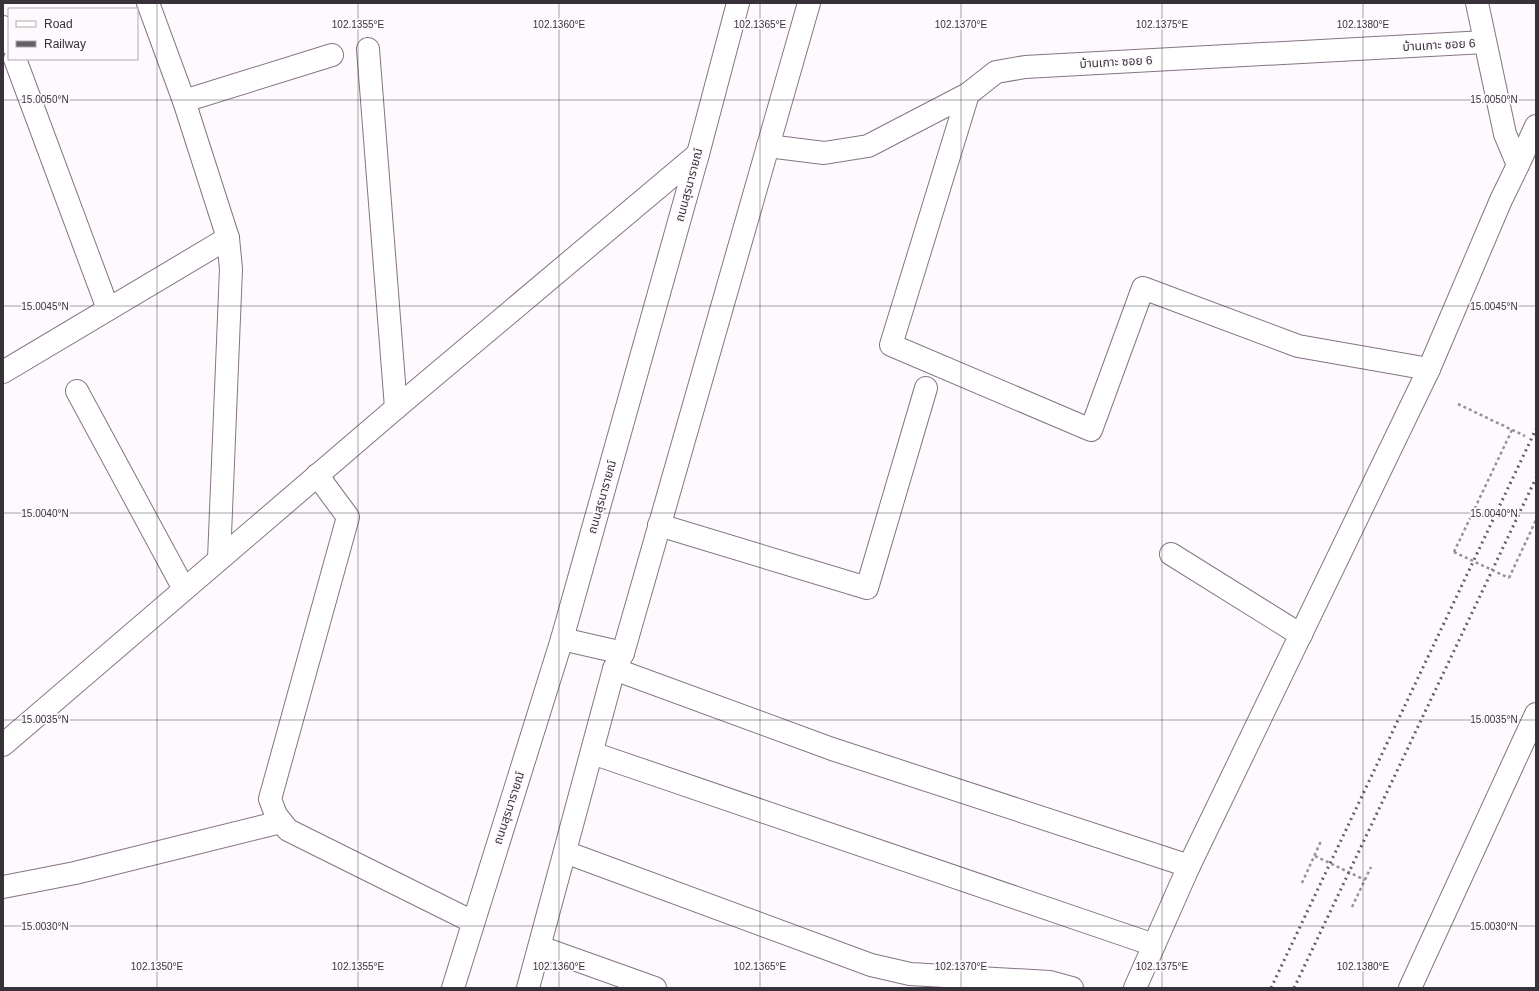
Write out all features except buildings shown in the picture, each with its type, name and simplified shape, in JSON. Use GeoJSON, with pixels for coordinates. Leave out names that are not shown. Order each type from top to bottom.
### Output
{"type":"FeatureCollection","features":[{"type":"Feature","properties":{"kind":"street"},"geometry":{"type":"LineString","coordinates":[[148,3],[184,101],[228,238],[231,269],[219,559]]}},
{"type":"Feature","properties":{"kind":"street","name":"ถนนสุรนารายณ์"},"geometry":{"type":"LineString","coordinates":[[453,988],[562,639],[698,154],[738,3]]}},
{"type":"Feature","properties":{"kind":"street"},"geometry":{"type":"LineString","coordinates":[[528,988],[618,661],[659,525],[809,3]]}},
{"type":"Feature","properties":{"kind":"street"},"geometry":{"type":"LineString","coordinates":[[1477,3],[1504,134],[1518,165]]}},
{"type":"Feature","properties":{"kind":"street"},"geometry":{"type":"LineString","coordinates":[[3,27],[8,40]]}},
{"type":"Feature","properties":{"kind":"street","name":"บ้านเกาะ ซอย 6"},"geometry":{"type":"LineString","coordinates":[[768,146],[824,153],[868,146],[968,94],[996,72],[1025,67],[1485,42]]}},
{"type":"Feature","properties":{"kind":"street"},"geometry":{"type":"LineString","coordinates":[[368,49],[396,408]]}},
{"type":"Feature","properties":{"kind":"street"},"geometry":{"type":"LineString","coordinates":[[184,101],[332,55]]}},
{"type":"Feature","properties":{"kind":"street"},"geometry":{"type":"LineString","coordinates":[[15,60],[108,309]]}},
{"type":"Feature","properties":{"kind":"street"},"geometry":{"type":"LineString","coordinates":[[968,94],[892,345],[1091,430],[1143,288],[1298,346],[1429,369]]}},
{"type":"Feature","properties":{"kind":"street"},"geometry":{"type":"LineString","coordinates":[[1135,988],[1189,866],[1429,369],[1501,200],[1536,126]]}},
{"type":"Feature","properties":{"kind":"street"},"geometry":{"type":"LineString","coordinates":[[3,745],[317,475],[698,154]]}},
{"type":"Feature","properties":{"kind":"street"},"geometry":{"type":"LineString","coordinates":[[3,372],[228,238]]}},
{"type":"Feature","properties":{"kind":"street"},"geometry":{"type":"LineString","coordinates":[[659,525],[867,588],[926,388]]}},
{"type":"Feature","properties":{"kind":"street"},"geometry":{"type":"LineString","coordinates":[[77,391],[184,589]]}},
{"type":"Feature","properties":{"kind":"street"},"geometry":{"type":"LineString","coordinates":[[317,475],[348,517],[270,799],[276,815],[288,830],[473,922]]}},
{"type":"Feature","properties":{"kind":"street"},"geometry":{"type":"LineString","coordinates":[[1172,554],[1301,635]]}},
{"type":"Feature","properties":{"kind":"street"},"geometry":{"type":"LineString","coordinates":[[562,639],[832,749],[1189,866]]}},
{"type":"Feature","properties":{"kind":"street"},"geometry":{"type":"LineString","coordinates":[[1410,988],[1536,714]]}},
{"type":"Feature","properties":{"kind":"street"},"geometry":{"type":"LineString","coordinates":[[592,753],[1154,945]]}},
{"type":"Feature","properties":{"kind":"street"},"geometry":{"type":"LineString","coordinates":[[3,887],[76,873],[281,822]]}},
{"type":"Feature","properties":{"kind":"street"},"geometry":{"type":"LineString","coordinates":[[565,852],[871,965],[910,974],[1050,982],[1072,988]]}},
{"type":"Feature","properties":{"kind":"street"},"geometry":{"type":"LineString","coordinates":[[540,948],[655,988]]}},
{"type":"Feature","properties":{"kind":"path"},"geometry":{"type":"LineString","coordinates":[[1458,404],[1525,436]]}},
{"type":"Feature","properties":{"kind":"path"},"geometry":{"type":"LineString","coordinates":[[1512,430],[1454,552],[1509,578],[1536,520]]}},
{"type":"Feature","properties":{"kind":"path"},"geometry":{"type":"LineString","coordinates":[[1302,883],[1321,841]]}},
{"type":"Feature","properties":{"kind":"path"},"geometry":{"type":"LineString","coordinates":[[1314,856],[1365,880]]}},
{"type":"Feature","properties":{"kind":"path"},"geometry":{"type":"LineString","coordinates":[[1352,906],[1371,867]]}},
{"type":"Feature","properties":{"kind":"railway"},"geometry":{"type":"LineString","coordinates":[[1271,988],[1536,429]]}},
{"type":"Feature","properties":{"kind":"railway"},"geometry":{"type":"LineString","coordinates":[[1294,988],[1536,478]]}}]}
